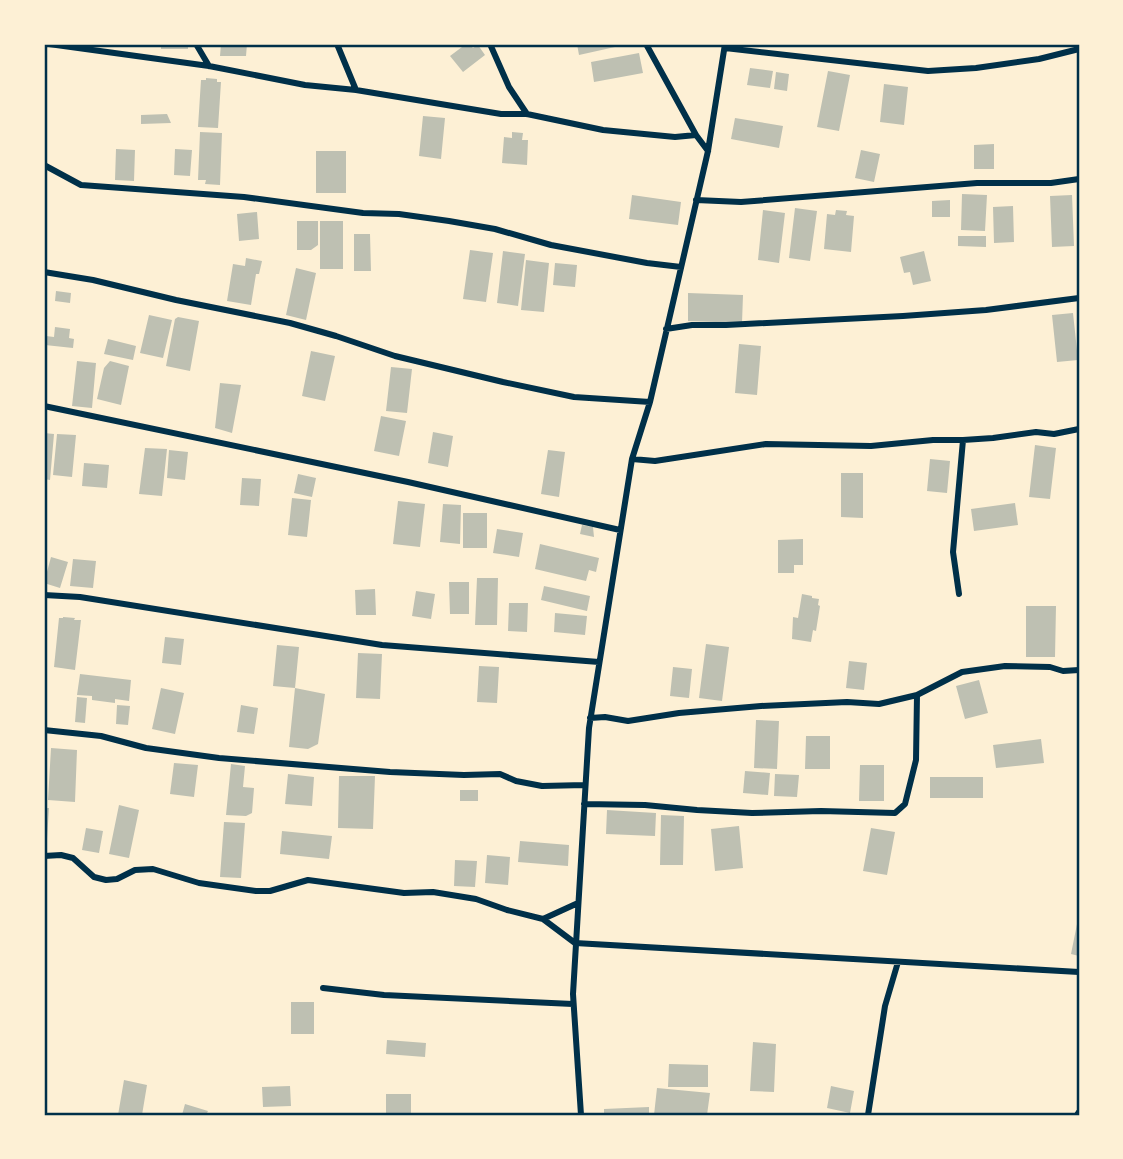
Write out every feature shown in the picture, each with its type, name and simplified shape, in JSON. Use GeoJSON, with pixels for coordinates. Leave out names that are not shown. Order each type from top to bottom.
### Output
{"type":"FeatureCollection","features":[{"type":"Feature","properties":{"kind":"street"},"geometry":{"type":"LineString","coordinates":[[49,44],[209,66],[305,85],[356,90],[501,114],[527,114],[603,130],[676,137],[696,135]]}},
{"type":"Feature","properties":{"kind":"street"},"geometry":{"type":"LineString","coordinates":[[196,44],[209,66]]}},
{"type":"Feature","properties":{"kind":"street"},"geometry":{"type":"LineString","coordinates":[[337,44],[356,90]]}},
{"type":"Feature","properties":{"kind":"street"},"geometry":{"type":"LineString","coordinates":[[490,44],[509,87],[527,114]]}},
{"type":"Feature","properties":{"kind":"street"},"geometry":{"type":"LineString","coordinates":[[646,44],[696,135],[708,151]]}},
{"type":"Feature","properties":{"kind":"street"},"geometry":{"type":"LineString","coordinates":[[581,1115],[573,1004],[590,718],[632,460],[650,402],[708,151],[725,46],[928,71],[976,68],[1040,59],[1079,49]]}},
{"type":"Feature","properties":{"kind":"street"},"geometry":{"type":"LineString","coordinates":[[44,165],[81,185],[244,197],[363,214],[399,214],[449,220],[495,229],[551,245],[681,267]]}},
{"type":"Feature","properties":{"kind":"street"},"geometry":{"type":"LineString","coordinates":[[696,201],[741,202],[977,183],[1051,183],[1079,179]]}},
{"type":"Feature","properties":{"kind":"street"},"geometry":{"type":"LineString","coordinates":[[44,272],[93,280],[290,323],[395,356],[574,397],[650,402]]}},
{"type":"Feature","properties":{"kind":"street"},"geometry":{"type":"LineString","coordinates":[[666,329],[692,325],[986,310],[1079,298]]}},
{"type":"Feature","properties":{"kind":"street"},"geometry":{"type":"LineString","coordinates":[[44,405],[620,530]]}},
{"type":"Feature","properties":{"kind":"street"},"geometry":{"type":"LineString","coordinates":[[632,460],[655,461],[766,444],[872,446],[1036,432],[1054,434],[1079,429]]}},
{"type":"Feature","properties":{"kind":"street"},"geometry":{"type":"LineString","coordinates":[[959,594],[953,552],[963,440]]}},
{"type":"Feature","properties":{"kind":"street"},"geometry":{"type":"LineString","coordinates":[[44,595],[80,597],[382,645],[599,662]]}},
{"type":"Feature","properties":{"kind":"street"},"geometry":{"type":"LineString","coordinates":[[590,718],[605,717],[628,721],[680,713],[761,706],[847,702],[879,704],[917,695],[962,672],[1004,666],[1079,670]]}},
{"type":"Feature","properties":{"kind":"street"},"geometry":{"type":"LineString","coordinates":[[584,803],[752,813],[895,813],[905,804],[916,760],[917,695]]}},
{"type":"Feature","properties":{"kind":"street"},"geometry":{"type":"LineString","coordinates":[[44,730],[102,736],[146,748],[219,758],[390,772],[500,774],[516,781],[542,786],[585,785]]}},
{"type":"Feature","properties":{"kind":"street"},"geometry":{"type":"LineString","coordinates":[[44,856],[61,855],[72,858],[94,877],[106,880],[117,879],[135,870],[153,869],[215,886],[270,891],[308,880],[404,893],[433,892],[476,899],[543,919],[575,943],[1079,972]]}},
{"type":"Feature","properties":{"kind":"street"},"geometry":{"type":"LineString","coordinates":[[543,919],[578,903]]}},
{"type":"Feature","properties":{"kind":"street"},"geometry":{"type":"LineString","coordinates":[[868,1115],[885,1006],[898,962]]}},
{"type":"Feature","properties":{"kind":"street"},"geometry":{"type":"LineString","coordinates":[[323,988],[398,996],[573,1004]]}},
{"type":"Feature","properties":{"kind":"building"},"geometry":{"type":"Polygon","coordinates":[[[161,44],[188,44],[188,49],[161,49],[161,44]]]}},
{"type":"Feature","properties":{"kind":"building"},"geometry":{"type":"Polygon","coordinates":[[[221,44],[247,44],[246,56],[220,56],[221,44]]]}},
{"type":"Feature","properties":{"kind":"building"},"geometry":{"type":"Polygon","coordinates":[[[466,44],[473,48],[478,45],[485,55],[463,72],[450,56],[466,44]]]}},
{"type":"Feature","properties":{"kind":"building"},"geometry":{"type":"Polygon","coordinates":[[[577,44],[624,44],[624,45],[579,55],[577,44]]]}},
{"type":"Feature","properties":{"kind":"building"},"geometry":{"type":"Polygon","coordinates":[[[639,53],[643,73],[594,82],[591,62],[639,53]]]}},
{"type":"Feature","properties":{"kind":"building"},"geometry":{"type":"Polygon","coordinates":[[[750,68],[773,71],[770,88],[747,85],[750,68]]]}},
{"type":"Feature","properties":{"kind":"building"},"geometry":{"type":"Polygon","coordinates":[[[828,71],[850,75],[839,131],[817,127],[828,71]]]}},
{"type":"Feature","properties":{"kind":"building"},"geometry":{"type":"Polygon","coordinates":[[[776,72],[789,74],[787,91],[774,89],[776,72]]]}},
{"type":"Feature","properties":{"kind":"building"},"geometry":{"type":"Polygon","coordinates":[[[206,78],[221,82],[218,128],[198,127],[201,80],[206,78]]]}},
{"type":"Feature","properties":{"kind":"building"},"geometry":{"type":"Polygon","coordinates":[[[884,84],[908,87],[904,125],[880,122],[884,84]]]}},
{"type":"Feature","properties":{"kind":"building"},"geometry":{"type":"Polygon","coordinates":[[[167,114],[171,123],[141,124],[141,115],[167,114]]]}},
{"type":"Feature","properties":{"kind":"building"},"geometry":{"type":"Polygon","coordinates":[[[423,116],[445,118],[441,159],[419,156],[423,116]]]}},
{"type":"Feature","properties":{"kind":"building"},"geometry":{"type":"Polygon","coordinates":[[[735,118],[783,126],[779,148],[731,139],[735,118]]]}},
{"type":"Feature","properties":{"kind":"building"},"geometry":{"type":"Polygon","coordinates":[[[200,132],[222,133],[220,185],[205,184],[206,180],[198,180],[200,132]]]}},
{"type":"Feature","properties":{"kind":"building"},"geometry":{"type":"Polygon","coordinates":[[[512,132],[523,133],[522,140],[528,140],[527,165],[502,163],[504,137],[512,138],[512,132]]]}},
{"type":"Feature","properties":{"kind":"building"},"geometry":{"type":"Polygon","coordinates":[[[994,144],[994,169],[974,169],[974,145],[994,144]]]}},
{"type":"Feature","properties":{"kind":"building"},"geometry":{"type":"Polygon","coordinates":[[[116,149],[135,150],[134,181],[115,180],[116,149]]]}},
{"type":"Feature","properties":{"kind":"building"},"geometry":{"type":"Polygon","coordinates":[[[175,149],[192,150],[190,176],[174,175],[175,149]]]}},
{"type":"Feature","properties":{"kind":"building"},"geometry":{"type":"Polygon","coordinates":[[[861,150],[880,154],[874,182],[855,178],[861,150]]]}},
{"type":"Feature","properties":{"kind":"building"},"geometry":{"type":"Polygon","coordinates":[[[316,151],[346,151],[346,193],[316,193],[316,151]]]}},
{"type":"Feature","properties":{"kind":"building"},"geometry":{"type":"Polygon","coordinates":[[[962,194],[987,195],[985,231],[961,230],[962,194]]]}},
{"type":"Feature","properties":{"kind":"building"},"geometry":{"type":"Polygon","coordinates":[[[632,195],[681,202],[678,225],[629,219],[632,195]]]}},
{"type":"Feature","properties":{"kind":"building"},"geometry":{"type":"Polygon","coordinates":[[[1072,195],[1074,246],[1052,247],[1050,196],[1072,195]]]}},
{"type":"Feature","properties":{"kind":"building"},"geometry":{"type":"Polygon","coordinates":[[[950,200],[950,217],[932,217],[932,201],[950,200]]]}},
{"type":"Feature","properties":{"kind":"building"},"geometry":{"type":"Polygon","coordinates":[[[1013,206],[1014,242],[994,243],[993,207],[1013,206]]]}},
{"type":"Feature","properties":{"kind":"building"},"geometry":{"type":"Polygon","coordinates":[[[795,208],[817,211],[810,261],[789,258],[795,208]]]}},
{"type":"Feature","properties":{"kind":"building"},"geometry":{"type":"Polygon","coordinates":[[[763,210],[785,213],[779,263],[758,260],[763,210]]]}},
{"type":"Feature","properties":{"kind":"building"},"geometry":{"type":"Polygon","coordinates":[[[836,210],[847,211],[846,215],[854,216],[851,252],[824,249],[827,214],[835,215],[836,210]]]}},
{"type":"Feature","properties":{"kind":"building"},"geometry":{"type":"Polygon","coordinates":[[[257,212],[259,239],[239,241],[237,214],[257,212]]]}},
{"type":"Feature","properties":{"kind":"building"},"geometry":{"type":"Polygon","coordinates":[[[297,221],[318,221],[318,245],[311,250],[297,250],[297,221]]]}},
{"type":"Feature","properties":{"kind":"building"},"geometry":{"type":"Polygon","coordinates":[[[320,221],[343,221],[343,269],[320,269],[320,221]]]}},
{"type":"Feature","properties":{"kind":"building"},"geometry":{"type":"Polygon","coordinates":[[[354,234],[370,234],[371,271],[354,271],[354,234]]]}},
{"type":"Feature","properties":{"kind":"building"},"geometry":{"type":"Polygon","coordinates":[[[958,236],[986,236],[986,247],[958,246],[958,236]]]}},
{"type":"Feature","properties":{"kind":"building"},"geometry":{"type":"Polygon","coordinates":[[[470,250],[493,253],[486,302],[463,299],[470,250]]]}},
{"type":"Feature","properties":{"kind":"building"},"geometry":{"type":"Polygon","coordinates":[[[503,251],[525,254],[518,306],[497,303],[503,251]]]}},
{"type":"Feature","properties":{"kind":"building"},"geometry":{"type":"Polygon","coordinates":[[[924,251],[931,281],[913,285],[910,272],[904,273],[900,257],[924,251]]]}},
{"type":"Feature","properties":{"kind":"building"},"geometry":{"type":"Polygon","coordinates":[[[246,258],[262,261],[259,274],[256,274],[251,305],[227,301],[233,264],[245,266],[246,258]]]}},
{"type":"Feature","properties":{"kind":"building"},"geometry":{"type":"Polygon","coordinates":[[[526,260],[549,263],[544,312],[521,310],[526,260]]]}},
{"type":"Feature","properties":{"kind":"building"},"geometry":{"type":"Polygon","coordinates":[[[555,263],[577,265],[575,287],[553,285],[555,263]]]}},
{"type":"Feature","properties":{"kind":"building"},"geometry":{"type":"Polygon","coordinates":[[[296,268],[316,273],[306,320],[286,315],[296,268]]]}},
{"type":"Feature","properties":{"kind":"building"},"geometry":{"type":"Polygon","coordinates":[[[56,291],[71,293],[70,303],[55,301],[56,291]]]}},
{"type":"Feature","properties":{"kind":"building"},"geometry":{"type":"Polygon","coordinates":[[[688,293],[743,295],[742,323],[688,321],[688,293]]]}},
{"type":"Feature","properties":{"kind":"building"},"geometry":{"type":"Polygon","coordinates":[[[1073,313],[1078,360],[1057,362],[1052,315],[1073,313]]]}},
{"type":"Feature","properties":{"kind":"building"},"geometry":{"type":"Polygon","coordinates":[[[149,315],[172,320],[163,358],[140,353],[149,315]]]}},
{"type":"Feature","properties":{"kind":"building"},"geometry":{"type":"Polygon","coordinates":[[[178,317],[199,321],[190,371],[166,366],[175,319],[178,317]]]}},
{"type":"Feature","properties":{"kind":"building"},"geometry":{"type":"Polygon","coordinates":[[[55,327],[70,329],[69,338],[74,339],[73,348],[45,345],[46,336],[54,337],[55,327]]]}},
{"type":"Feature","properties":{"kind":"building"},"geometry":{"type":"Polygon","coordinates":[[[108,339],[136,346],[133,360],[104,354],[108,339]]]}},
{"type":"Feature","properties":{"kind":"building"},"geometry":{"type":"Polygon","coordinates":[[[739,344],[761,346],[757,395],[735,393],[739,344]]]}},
{"type":"Feature","properties":{"kind":"building"},"geometry":{"type":"Polygon","coordinates":[[[311,351],[335,356],[325,401],[302,396],[311,351]]]}},
{"type":"Feature","properties":{"kind":"building"},"geometry":{"type":"Polygon","coordinates":[[[77,361],[96,363],[92,408],[72,406],[77,361]]]}},
{"type":"Feature","properties":{"kind":"building"},"geometry":{"type":"Polygon","coordinates":[[[110,361],[129,366],[121,405],[97,399],[104,368],[110,361]]]}},
{"type":"Feature","properties":{"kind":"building"},"geometry":{"type":"Polygon","coordinates":[[[391,367],[412,369],[407,413],[386,411],[391,367]]]}},
{"type":"Feature","properties":{"kind":"building"},"geometry":{"type":"Polygon","coordinates":[[[220,383],[241,385],[232,433],[215,428],[220,383]]]}},
{"type":"Feature","properties":{"kind":"building"},"geometry":{"type":"Polygon","coordinates":[[[381,416],[406,421],[399,456],[374,451],[381,416]]]}},
{"type":"Feature","properties":{"kind":"building"},"geometry":{"type":"Polygon","coordinates":[[[433,432],[453,436],[448,467],[428,463],[433,432]]]}},
{"type":"Feature","properties":{"kind":"building"},"geometry":{"type":"Polygon","coordinates":[[[44,433],[54,434],[50,480],[44,479],[44,433]]]}},
{"type":"Feature","properties":{"kind":"building"},"geometry":{"type":"Polygon","coordinates":[[[57,434],[76,435],[72,477],[53,475],[57,434]]]}},
{"type":"Feature","properties":{"kind":"building"},"geometry":{"type":"Polygon","coordinates":[[[1035,445],[1056,448],[1050,499],[1029,497],[1035,445]]]}},
{"type":"Feature","properties":{"kind":"building"},"geometry":{"type":"Polygon","coordinates":[[[145,448],[167,449],[162,496],[139,494],[145,448]]]}},
{"type":"Feature","properties":{"kind":"building"},"geometry":{"type":"Polygon","coordinates":[[[169,450],[188,452],[185,480],[167,478],[169,450]]]}},
{"type":"Feature","properties":{"kind":"building"},"geometry":{"type":"Polygon","coordinates":[[[548,450],[565,452],[559,497],[541,494],[548,450]]]}},
{"type":"Feature","properties":{"kind":"building"},"geometry":{"type":"Polygon","coordinates":[[[930,459],[950,461],[947,493],[927,491],[930,459]]]}},
{"type":"Feature","properties":{"kind":"building"},"geometry":{"type":"Polygon","coordinates":[[[84,463],[109,465],[107,488],[82,486],[84,463]]]}},
{"type":"Feature","properties":{"kind":"building"},"geometry":{"type":"Polygon","coordinates":[[[841,473],[863,473],[863,518],[841,517],[841,473]]]}},
{"type":"Feature","properties":{"kind":"building"},"geometry":{"type":"Polygon","coordinates":[[[298,474],[316,478],[312,497],[294,493],[298,474]]]}},
{"type":"Feature","properties":{"kind":"building"},"geometry":{"type":"Polygon","coordinates":[[[242,478],[261,479],[259,506],[240,505],[242,478]]]}},
{"type":"Feature","properties":{"kind":"building"},"geometry":{"type":"Polygon","coordinates":[[[292,498],[311,500],[307,537],[288,535],[292,498]]]}},
{"type":"Feature","properties":{"kind":"building"},"geometry":{"type":"Polygon","coordinates":[[[398,501],[425,504],[420,547],[393,544],[398,501]]]}},
{"type":"Feature","properties":{"kind":"building"},"geometry":{"type":"Polygon","coordinates":[[[1015,503],[1018,525],[974,531],[971,509],[1015,503]]]}},
{"type":"Feature","properties":{"kind":"building"},"geometry":{"type":"Polygon","coordinates":[[[443,504],[461,505],[460,544],[440,542],[443,504]]]}},
{"type":"Feature","properties":{"kind":"building"},"geometry":{"type":"Polygon","coordinates":[[[463,513],[487,513],[487,548],[463,548],[463,513]]]}},
{"type":"Feature","properties":{"kind":"building"},"geometry":{"type":"Polygon","coordinates":[[[582,525],[593,527],[594,537],[580,534],[582,525]]]}},
{"type":"Feature","properties":{"kind":"building"},"geometry":{"type":"Polygon","coordinates":[[[497,529],[523,533],[519,557],[493,553],[497,529]]]}},
{"type":"Feature","properties":{"kind":"building"},"geometry":{"type":"Polygon","coordinates":[[[803,539],[803,565],[794,565],[794,573],[778,573],[778,540],[803,539]]]}},
{"type":"Feature","properties":{"kind":"building"},"geometry":{"type":"Polygon","coordinates":[[[540,544],[599,558],[596,572],[589,570],[586,581],[535,569],[540,544]]]}},
{"type":"Feature","properties":{"kind":"building"},"geometry":{"type":"Polygon","coordinates":[[[51,557],[68,562],[60,588],[44,583],[51,557]]]}},
{"type":"Feature","properties":{"kind":"building"},"geometry":{"type":"Polygon","coordinates":[[[73,559],[96,561],[93,588],[70,586],[73,559]]]}},
{"type":"Feature","properties":{"kind":"building"},"geometry":{"type":"Polygon","coordinates":[[[477,578],[498,578],[497,625],[475,625],[477,578]]]}},
{"type":"Feature","properties":{"kind":"building"},"geometry":{"type":"Polygon","coordinates":[[[449,582],[469,582],[469,614],[450,614],[449,582]]]}},
{"type":"Feature","properties":{"kind":"building"},"geometry":{"type":"Polygon","coordinates":[[[544,586],[590,596],[587,611],[541,600],[544,586]]]}},
{"type":"Feature","properties":{"kind":"building"},"geometry":{"type":"Polygon","coordinates":[[[375,589],[376,615],[356,615],[355,590],[375,589]]]}},
{"type":"Feature","properties":{"kind":"building"},"geometry":{"type":"Polygon","coordinates":[[[416,591],[435,594],[431,619],[412,616],[416,591]]]}},
{"type":"Feature","properties":{"kind":"building"},"geometry":{"type":"Polygon","coordinates":[[[802,594],[819,599],[816,631],[813,630],[811,642],[792,639],[793,617],[798,618],[802,594]]]}},
{"type":"Feature","properties":{"kind":"building"},"geometry":{"type":"Polygon","coordinates":[[[509,603],[528,603],[527,632],[508,631],[509,603]]]}},
{"type":"Feature","properties":{"kind":"building"},"geometry":{"type":"Polygon","coordinates":[[[1026,606],[1056,606],[1055,657],[1026,657],[1026,606]]]}},
{"type":"Feature","properties":{"kind":"building"},"geometry":{"type":"Polygon","coordinates":[[[555,613],[587,616],[585,635],[554,632],[555,613]]]}},
{"type":"Feature","properties":{"kind":"building"},"geometry":{"type":"Polygon","coordinates":[[[59,618],[81,620],[75,670],[54,667],[59,618]]]}},
{"type":"Feature","properties":{"kind":"building"},"geometry":{"type":"Polygon","coordinates":[[[165,637],[184,639],[181,665],[162,663],[165,637]]]}},
{"type":"Feature","properties":{"kind":"building"},"geometry":{"type":"Polygon","coordinates":[[[706,644],[729,647],[722,701],[699,698],[706,644]]]}},
{"type":"Feature","properties":{"kind":"building"},"geometry":{"type":"Polygon","coordinates":[[[277,645],[299,647],[295,688],[273,686],[277,645]]]}},
{"type":"Feature","properties":{"kind":"building"},"geometry":{"type":"Polygon","coordinates":[[[358,653],[382,654],[380,699],[356,698],[358,653]]]}},
{"type":"Feature","properties":{"kind":"building"},"geometry":{"type":"Polygon","coordinates":[[[849,661],[867,663],[864,690],[846,688],[849,661]]]}},
{"type":"Feature","properties":{"kind":"building"},"geometry":{"type":"Polygon","coordinates":[[[479,666],[499,667],[497,703],[477,702],[479,666]]]}},
{"type":"Feature","properties":{"kind":"building"},"geometry":{"type":"Polygon","coordinates":[[[673,667],[692,669],[689,698],[670,696],[673,667]]]}},
{"type":"Feature","properties":{"kind":"building"},"geometry":{"type":"Polygon","coordinates":[[[80,674],[131,680],[129,701],[115,699],[115,703],[92,700],[92,696],[77,695],[80,674]]]}},
{"type":"Feature","properties":{"kind":"building"},"geometry":{"type":"Polygon","coordinates":[[[979,680],[988,713],[965,719],[956,686],[979,680]]]}},
{"type":"Feature","properties":{"kind":"building"},"geometry":{"type":"Polygon","coordinates":[[[161,688],[184,693],[175,734],[152,729],[161,688]]]}},
{"type":"Feature","properties":{"kind":"building"},"geometry":{"type":"Polygon","coordinates":[[[295,688],[325,694],[318,744],[308,749],[289,747],[295,688]]]}},
{"type":"Feature","properties":{"kind":"building"},"geometry":{"type":"Polygon","coordinates":[[[77,697],[87,698],[85,723],[75,722],[77,697]]]}},
{"type":"Feature","properties":{"kind":"building"},"geometry":{"type":"Polygon","coordinates":[[[117,705],[130,706],[128,725],[116,724],[117,705]]]}},
{"type":"Feature","properties":{"kind":"building"},"geometry":{"type":"Polygon","coordinates":[[[241,705],[258,708],[254,734],[237,732],[241,705]]]}},
{"type":"Feature","properties":{"kind":"building"},"geometry":{"type":"Polygon","coordinates":[[[756,720],[779,721],[777,769],[754,768],[756,720]]]}},
{"type":"Feature","properties":{"kind":"building"},"geometry":{"type":"Polygon","coordinates":[[[806,736],[830,736],[830,769],[805,769],[806,736]]]}},
{"type":"Feature","properties":{"kind":"building"},"geometry":{"type":"Polygon","coordinates":[[[1041,739],[1044,763],[996,768],[993,745],[1041,739]]]}},
{"type":"Feature","properties":{"kind":"building"},"geometry":{"type":"Polygon","coordinates":[[[51,748],[77,750],[75,802],[48,800],[51,748]]]}},
{"type":"Feature","properties":{"kind":"building"},"geometry":{"type":"Polygon","coordinates":[[[174,763],[198,765],[194,797],[170,794],[174,763]]]}},
{"type":"Feature","properties":{"kind":"building"},"geometry":{"type":"Polygon","coordinates":[[[231,764],[245,766],[243,787],[254,788],[252,813],[246,816],[226,815],[231,764]]]}},
{"type":"Feature","properties":{"kind":"building"},"geometry":{"type":"Polygon","coordinates":[[[860,765],[884,765],[884,801],[859,801],[860,765]]]}},
{"type":"Feature","properties":{"kind":"building"},"geometry":{"type":"Polygon","coordinates":[[[745,771],[770,773],[768,795],[743,793],[745,771]]]}},
{"type":"Feature","properties":{"kind":"building"},"geometry":{"type":"Polygon","coordinates":[[[288,774],[314,777],[312,806],[285,804],[288,774]]]}},
{"type":"Feature","properties":{"kind":"building"},"geometry":{"type":"Polygon","coordinates":[[[775,774],[799,775],[797,797],[774,796],[775,774]]]}},
{"type":"Feature","properties":{"kind":"building"},"geometry":{"type":"Polygon","coordinates":[[[339,776],[375,776],[373,829],[338,828],[339,776]]]}},
{"type":"Feature","properties":{"kind":"building"},"geometry":{"type":"Polygon","coordinates":[[[930,777],[983,777],[983,798],[930,798],[930,777]]]}},
{"type":"Feature","properties":{"kind":"building"},"geometry":{"type":"Polygon","coordinates":[[[460,790],[478,790],[478,801],[460,801],[460,790]]]}},
{"type":"Feature","properties":{"kind":"building"},"geometry":{"type":"Polygon","coordinates":[[[119,805],[139,810],[129,858],[109,854],[119,805]]]}},
{"type":"Feature","properties":{"kind":"building"},"geometry":{"type":"Polygon","coordinates":[[[44,808],[49,808],[47,839],[44,839],[44,808]]]}},
{"type":"Feature","properties":{"kind":"building"},"geometry":{"type":"Polygon","coordinates":[[[607,810],[656,813],[655,836],[606,834],[607,810]]]}},
{"type":"Feature","properties":{"kind":"building"},"geometry":{"type":"Polygon","coordinates":[[[661,815],[684,816],[683,865],[660,865],[661,815]]]}},
{"type":"Feature","properties":{"kind":"building"},"geometry":{"type":"Polygon","coordinates":[[[224,822],[245,823],[241,878],[220,877],[224,822]]]}},
{"type":"Feature","properties":{"kind":"building"},"geometry":{"type":"Polygon","coordinates":[[[739,826],[743,868],[715,871],[711,829],[739,826]]]}},
{"type":"Feature","properties":{"kind":"building"},"geometry":{"type":"Polygon","coordinates":[[[86,828],[103,831],[99,853],[82,850],[86,828]]]}},
{"type":"Feature","properties":{"kind":"building"},"geometry":{"type":"Polygon","coordinates":[[[871,828],[895,832],[887,875],[863,871],[871,828]]]}},
{"type":"Feature","properties":{"kind":"building"},"geometry":{"type":"Polygon","coordinates":[[[282,831],[332,836],[329,859],[280,854],[282,831]]]}},
{"type":"Feature","properties":{"kind":"building"},"geometry":{"type":"Polygon","coordinates":[[[520,841],[569,845],[568,866],[518,862],[520,841]]]}},
{"type":"Feature","properties":{"kind":"building"},"geometry":{"type":"Polygon","coordinates":[[[487,855],[510,857],[508,885],[485,883],[487,855]]]}},
{"type":"Feature","properties":{"kind":"building"},"geometry":{"type":"Polygon","coordinates":[[[455,860],[477,861],[475,887],[454,886],[455,860]]]}},
{"type":"Feature","properties":{"kind":"building"},"geometry":{"type":"Polygon","coordinates":[[[1079,920],[1079,956],[1071,954],[1079,920]]]}},
{"type":"Feature","properties":{"kind":"building"},"geometry":{"type":"Polygon","coordinates":[[[291,1002],[314,1002],[314,1034],[291,1034],[291,1002]]]}},
{"type":"Feature","properties":{"kind":"building"},"geometry":{"type":"Polygon","coordinates":[[[387,1040],[426,1043],[425,1057],[386,1054],[387,1040]]]}},
{"type":"Feature","properties":{"kind":"building"},"geometry":{"type":"Polygon","coordinates":[[[753,1042],[776,1044],[774,1092],[750,1091],[753,1042]]]}},
{"type":"Feature","properties":{"kind":"building"},"geometry":{"type":"Polygon","coordinates":[[[669,1064],[708,1065],[708,1087],[668,1087],[669,1064]]]}},
{"type":"Feature","properties":{"kind":"building"},"geometry":{"type":"Polygon","coordinates":[[[124,1080],[147,1085],[142,1115],[118,1115],[124,1080]]]}},
{"type":"Feature","properties":{"kind":"building"},"geometry":{"type":"Polygon","coordinates":[[[290,1086],[291,1106],[263,1107],[262,1087],[290,1086]]]}},
{"type":"Feature","properties":{"kind":"building"},"geometry":{"type":"Polygon","coordinates":[[[831,1086],[854,1091],[850,1113],[827,1108],[831,1086]]]}},
{"type":"Feature","properties":{"kind":"building"},"geometry":{"type":"Polygon","coordinates":[[[657,1088],[710,1093],[707,1115],[654,1115],[657,1088]]]}},
{"type":"Feature","properties":{"kind":"building"},"geometry":{"type":"Polygon","coordinates":[[[386,1094],[411,1094],[411,1113],[386,1113],[386,1094]]]}},
{"type":"Feature","properties":{"kind":"building"},"geometry":{"type":"Polygon","coordinates":[[[185,1104],[208,1111],[206,1115],[182,1115],[185,1104]]]}},
{"type":"Feature","properties":{"kind":"building"},"geometry":{"type":"Polygon","coordinates":[[[649,1107],[649,1115],[604,1115],[604,1109],[649,1107]]]}}]}
